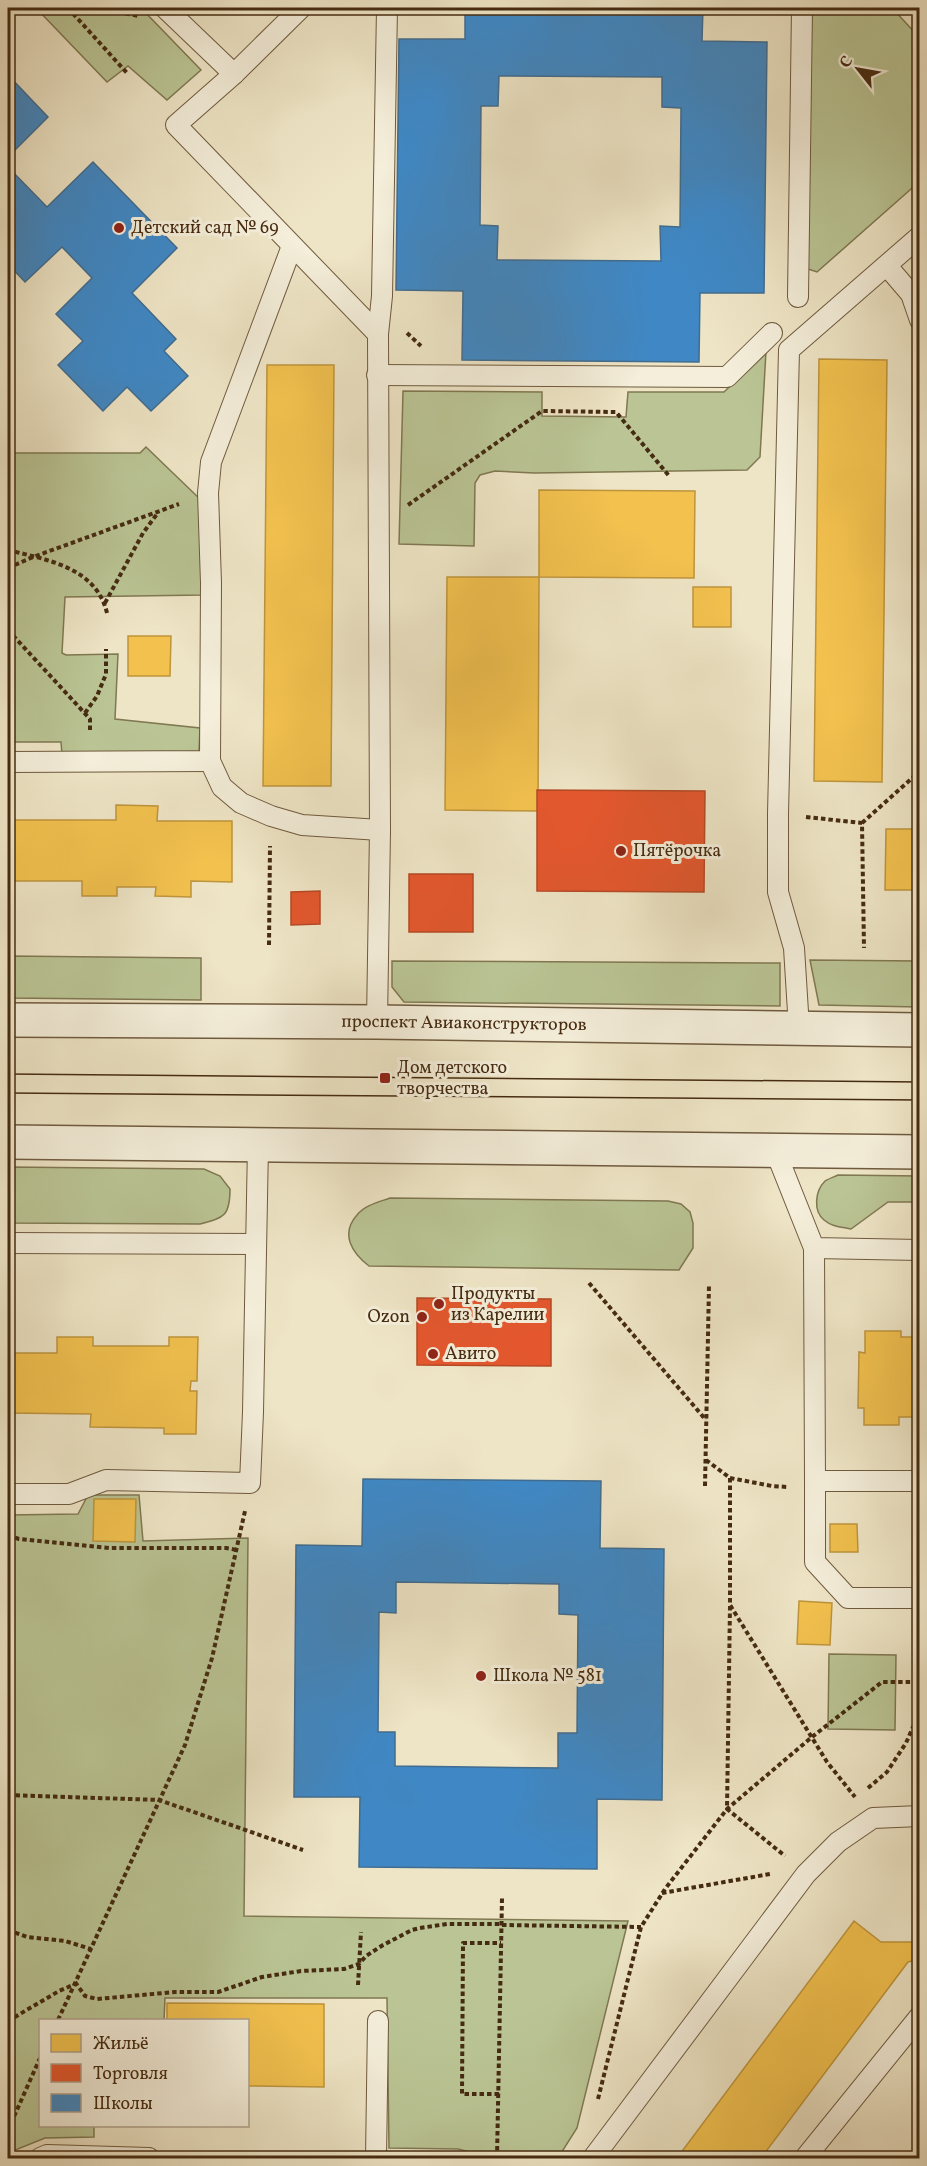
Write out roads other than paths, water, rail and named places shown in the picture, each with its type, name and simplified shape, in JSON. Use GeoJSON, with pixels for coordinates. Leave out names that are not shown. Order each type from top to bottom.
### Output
{"type":"FeatureCollection","features":[{"type":"Feature","properties":{"kind":"street","name":"проспект Авиаконструкторов"},"geometry":{"type":"LineString","coordinates":[[8,1020],[377,1022],[920,1030]]}},
{"type":"Feature","properties":{"kind":"street"},"geometry":{"type":"LineString","coordinates":[[8,1142],[920,1152]]}},
{"type":"Feature","properties":{"kind":"lane"},"geometry":{"type":"LineString","coordinates":[[165,8],[234,74]]}},
{"type":"Feature","properties":{"kind":"lane"},"geometry":{"type":"LineString","coordinates":[[301,8],[234,74],[176,125],[378,334]]}},
{"type":"Feature","properties":{"kind":"lane"},"geometry":{"type":"LineString","coordinates":[[377,1022],[380,830],[377,375],[387,8]]}},
{"type":"Feature","properties":{"kind":"lane"},"geometry":{"type":"LineString","coordinates":[[798,297],[802,8]]}},
{"type":"Feature","properties":{"kind":"lane"},"geometry":{"type":"LineString","coordinates":[[799,1028],[794,948],[778,892],[789,350],[920,236]]}},
{"type":"Feature","properties":{"kind":"lane"},"geometry":{"type":"LineString","coordinates":[[292,246],[211,462],[208,493],[211,583],[210,761],[222,787],[242,803],[271,816],[302,825],[380,830]]}},
{"type":"Feature","properties":{"kind":"lane"},"geometry":{"type":"LineString","coordinates":[[887,266],[911,294],[920,320]]}},
{"type":"Feature","properties":{"kind":"lane"},"geometry":{"type":"LineString","coordinates":[[377,375],[727,377],[772,333]]}},
{"type":"Feature","properties":{"kind":"lane"},"geometry":{"type":"LineString","coordinates":[[193,479],[208,493]]}},
{"type":"Feature","properties":{"kind":"lane"},"geometry":{"type":"LineString","coordinates":[[8,762],[210,761]]}},
{"type":"Feature","properties":{"kind":"lane"},"geometry":{"type":"LineString","coordinates":[[8,1494],[69,1494],[106,1480],[250,1483],[258,1145]]}},
{"type":"Feature","properties":{"kind":"lane"},"geometry":{"type":"LineString","coordinates":[[775,1150],[814,1248],[815,1562],[848,1598],[920,1598]]}},
{"type":"Feature","properties":{"kind":"lane"},"geometry":{"type":"LineString","coordinates":[[8,1243],[256,1244]]}},
{"type":"Feature","properties":{"kind":"lane"},"geometry":{"type":"LineString","coordinates":[[814,1248],[920,1250]]}},
{"type":"Feature","properties":{"kind":"lane"},"geometry":{"type":"LineString","coordinates":[[815,1481],[920,1482]]}},
{"type":"Feature","properties":{"kind":"lane"},"geometry":{"type":"LineString","coordinates":[[593,2158],[803,1871],[838,1842],[873,1818],[920,1816]]}},
{"type":"Feature","properties":{"kind":"lane"},"geometry":{"type":"LineString","coordinates":[[805,2158],[920,2016]]}},
{"type":"Feature","properties":{"kind":"lane"},"geometry":{"type":"LineString","coordinates":[[376,2158],[378,2021]]}},
{"type":"Feature","properties":{"kind":"lane"},"geometry":{"type":"LineString","coordinates":[[40,2158],[47,2155],[149,2158]]}},
{"type":"Feature","properties":{"kind":"tram line"},"geometry":{"type":"LineString","coordinates":[[8,1074],[920,1082]]}},
{"type":"Feature","properties":{"kind":"tram line"},"geometry":{"type":"LineString","coordinates":[[8,1093],[920,1100]]}},
{"type":"Feature","properties":{"kind":"place","name":"Детский сад № 69"},"geometry":{"type":"Point","coordinates":[119,228]}},
{"type":"Feature","properties":{"kind":"place","name":"Пятёрочка"},"geometry":{"type":"Point","coordinates":[621,851]}},
{"type":"Feature","properties":{"kind":"place","name":"Дом детского творчества"},"geometry":{"type":"Point","coordinates":[385,1078]}},
{"type":"Feature","properties":{"kind":"place","name":"Продукты из Карелии"},"geometry":{"type":"Point","coordinates":[439,1304]}},
{"type":"Feature","properties":{"kind":"place","name":"Ozon"},"geometry":{"type":"Point","coordinates":[422,1317]}},
{"type":"Feature","properties":{"kind":"place","name":"Авито"},"geometry":{"type":"Point","coordinates":[433,1354]}},
{"type":"Feature","properties":{"kind":"place","name":"Школа № 581"},"geometry":{"type":"Point","coordinates":[481,1676]}}]}
